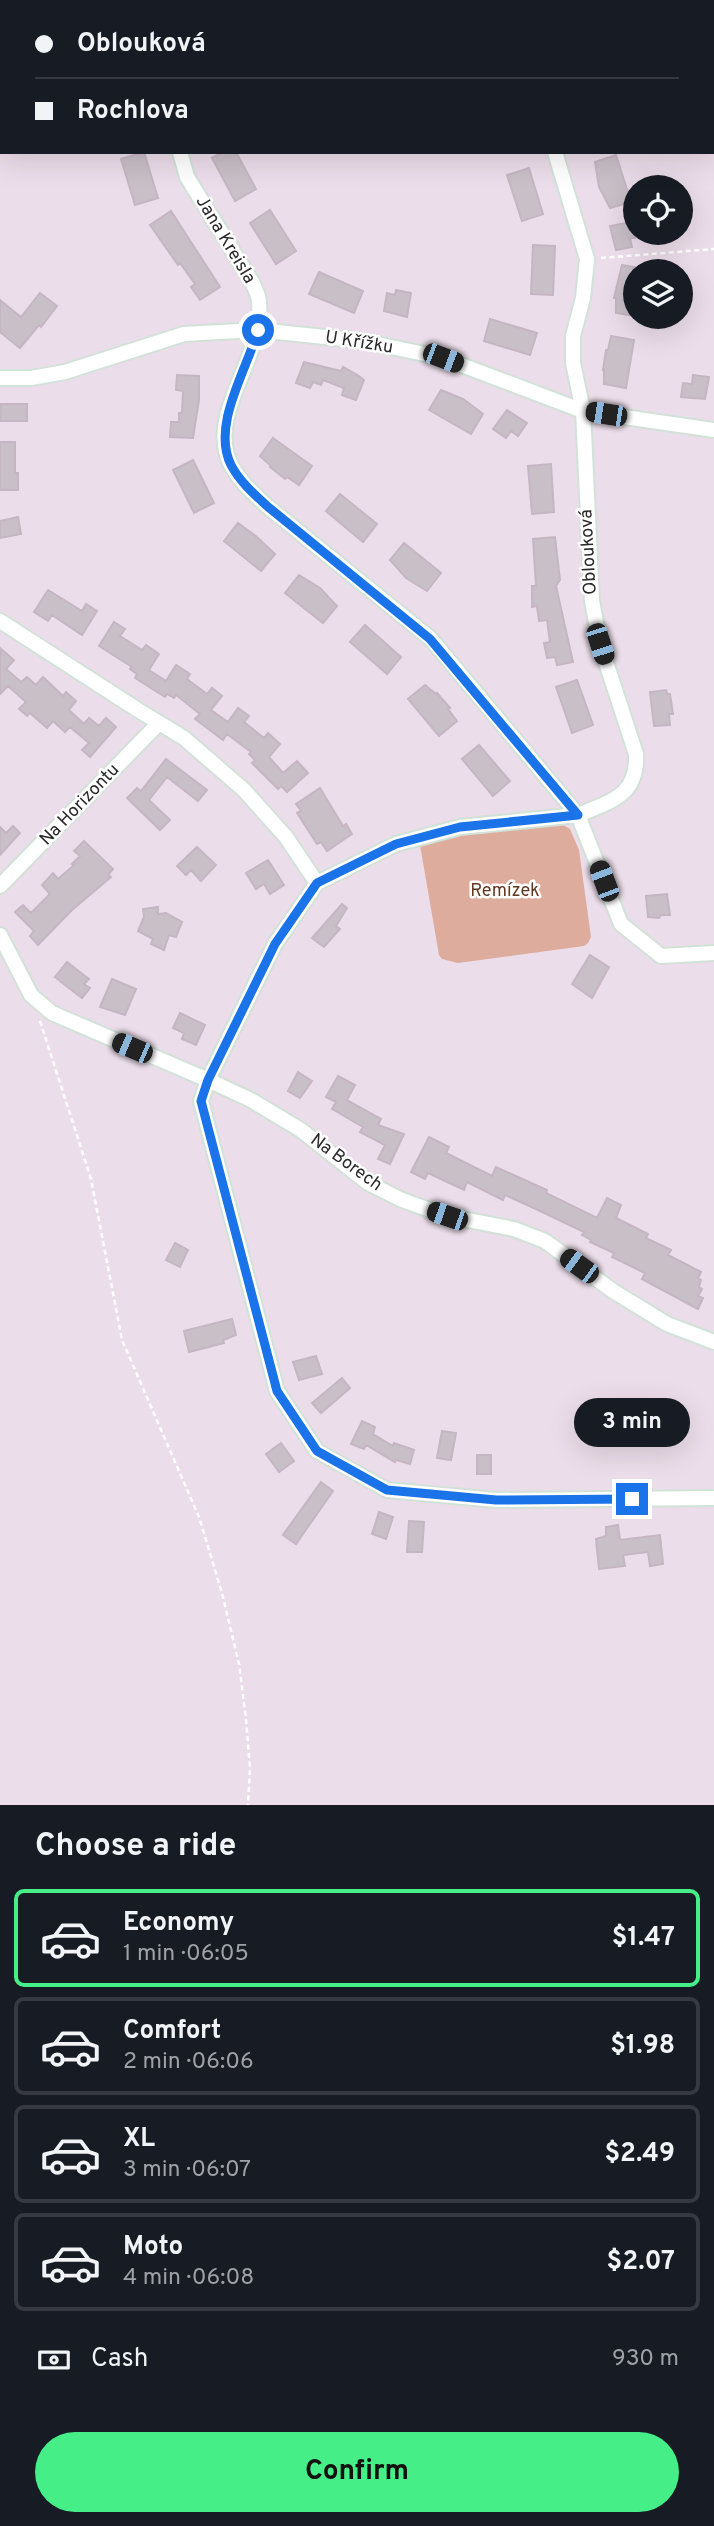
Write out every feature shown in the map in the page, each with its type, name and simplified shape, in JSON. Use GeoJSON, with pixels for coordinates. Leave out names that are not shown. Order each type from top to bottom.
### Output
{"type":"FeatureCollection","features":[{"type":"Feature","properties":{"kind":"street","name":"Jana Kreisla"},"geometry":{"type":"LineString","coordinates":[[181,154],[187,177],[252,282],[259,301],[258,330]]}},
{"type":"Feature","properties":{"kind":"street"},"geometry":{"type":"LineString","coordinates":[[556,154],[587,259],[583,298],[573,336],[573,363],[583,411]]}},
{"type":"Feature","properties":{"kind":"street","name":"U Křížku"},"geometry":{"type":"LineString","coordinates":[[0,378],[31,378],[65,372],[184,334],[258,330],[363,341],[443,358],[583,411],[714,430]]}},
{"type":"Feature","properties":{"kind":"street"},"geometry":{"type":"LineString","coordinates":[[258,330],[227,415],[225,439],[230,464],[245,485],[430,639],[578,815],[621,924],[661,956],[714,953]]}},
{"type":"Feature","properties":{"kind":"street","name":"Oblouková"},"geometry":{"type":"LineString","coordinates":[[317,883],[396,844],[460,827],[578,815],[618,798],[630,788],[637,771],[636,754],[600,644],[592,601],[583,411]]}},
{"type":"Feature","properties":{"kind":"street"},"geometry":{"type":"LineString","coordinates":[[0,621],[184,738],[244,790],[286,837],[317,883],[275,944],[208,1080],[201,1101],[277,1391],[317,1451],[387,1490],[496,1500],[714,1499]]}},
{"type":"Feature","properties":{"kind":"street","name":"Na Horizontu"},"geometry":{"type":"LineString","coordinates":[[0,886],[159,723]]}},
{"type":"Feature","properties":{"kind":"street"},"geometry":{"type":"LineString","coordinates":[[0,935],[31,995]]}},
{"type":"Feature","properties":{"kind":"street","name":"Na Borech"},"geometry":{"type":"LineString","coordinates":[[31,995],[52,1013],[251,1100],[301,1130],[368,1183],[402,1200],[447,1216],[514,1230],[545,1241],[613,1291],[667,1324],[714,1342]]}},
{"type":"Feature","properties":{"kind":"path"},"geometry":{"type":"LineString","coordinates":[[587,259],[714,249]]}},
{"type":"Feature","properties":{"kind":"path"},"geometry":{"type":"LineString","coordinates":[[31,995],[91,1179],[122,1340],[199,1517],[222,1593],[239,1664],[246,1719],[250,1768],[248,1805]]}},
{"type":"Feature","properties":{"kind":"green space","name":"Remízek"},"geometry":{"type":"Polygon","coordinates":[[[554,820],[570,829],[579,850],[591,937],[588,943],[584,946],[458,963],[442,959],[439,955],[420,845],[423,838],[554,820]]]}},
{"type":"Feature","properties":{"kind":"building"},"geometry":{"type":"Polygon","coordinates":[[[145,154],[158,198],[135,205],[121,159],[145,154]]]}},
{"type":"Feature","properties":{"kind":"building"},"geometry":{"type":"Polygon","coordinates":[[[219,154],[237,154],[256,189],[235,201],[212,158],[219,154]]]}},
{"type":"Feature","properties":{"kind":"building"},"geometry":{"type":"Polygon","coordinates":[[[616,155],[623,177],[623,204],[610,208],[599,187],[595,162],[616,155]]]}},
{"type":"Feature","properties":{"kind":"building"},"geometry":{"type":"Polygon","coordinates":[[[529,168],[543,214],[522,221],[507,175],[529,168]]]}},
{"type":"Feature","properties":{"kind":"building"},"geometry":{"type":"Polygon","coordinates":[[[270,210],[296,251],[276,264],[250,223],[270,210]]]}},
{"type":"Feature","properties":{"kind":"building"},"geometry":{"type":"Polygon","coordinates":[[[171,211],[220,287],[200,300],[191,287],[195,284],[150,225],[171,211]]]}},
{"type":"Feature","properties":{"kind":"building"},"geometry":{"type":"Polygon","coordinates":[[[623,224],[623,245],[632,247],[616,250],[610,226],[623,224]]]}},
{"type":"Feature","properties":{"kind":"building"},"geometry":{"type":"Polygon","coordinates":[[[533,245],[555,246],[553,295],[531,294],[533,245]]]}},
{"type":"Feature","properties":{"kind":"building"},"geometry":{"type":"Polygon","coordinates":[[[623,265],[623,314],[616,313],[614,298],[623,265]]]}},
{"type":"Feature","properties":{"kind":"building"},"geometry":{"type":"Polygon","coordinates":[[[319,272],[363,291],[354,313],[309,294],[319,272]]]}},
{"type":"Feature","properties":{"kind":"building"},"geometry":{"type":"Polygon","coordinates":[[[396,290],[411,293],[407,317],[384,311],[387,293],[395,295],[396,290]]]}},
{"type":"Feature","properties":{"kind":"building"},"geometry":{"type":"Polygon","coordinates":[[[40,293],[57,306],[20,348],[0,332],[0,300],[21,317],[40,293]]]}},
{"type":"Feature","properties":{"kind":"building"},"geometry":{"type":"Polygon","coordinates":[[[490,319],[537,333],[530,355],[484,341],[490,319]]]}},
{"type":"Feature","properties":{"kind":"building"},"geometry":{"type":"Polygon","coordinates":[[[611,336],[634,340],[626,388],[604,384],[603,370],[611,336]]]}},
{"type":"Feature","properties":{"kind":"building"},"geometry":{"type":"Polygon","coordinates":[[[304,362],[341,371],[343,367],[359,376],[364,380],[356,400],[342,395],[344,388],[323,380],[321,385],[313,382],[310,388],[296,383],[304,362]]]}},
{"type":"Feature","properties":{"kind":"building"},"geometry":{"type":"Polygon","coordinates":[[[177,375],[199,376],[199,400],[193,438],[170,437],[171,422],[179,422],[179,413],[182,413],[183,391],[176,390],[177,375]]]}},
{"type":"Feature","properties":{"kind":"building"},"geometry":{"type":"Polygon","coordinates":[[[693,375],[709,377],[705,399],[681,397],[683,383],[692,384],[693,375]]]}},
{"type":"Feature","properties":{"kind":"building"},"geometry":{"type":"Polygon","coordinates":[[[441,390],[463,399],[483,414],[471,434],[429,410],[441,390]]]}},
{"type":"Feature","properties":{"kind":"building"},"geometry":{"type":"Polygon","coordinates":[[[1,404],[27,404],[27,421],[0,421],[1,404]]]}},
{"type":"Feature","properties":{"kind":"building"},"geometry":{"type":"Polygon","coordinates":[[[507,410],[527,423],[518,436],[511,431],[506,438],[493,429],[507,410]]]}},
{"type":"Feature","properties":{"kind":"building"},"geometry":{"type":"Polygon","coordinates":[[[273,438],[312,466],[299,485],[287,477],[285,479],[260,456],[273,438]]]}},
{"type":"Feature","properties":{"kind":"building"},"geometry":{"type":"Polygon","coordinates":[[[0,442],[15,442],[18,490],[0,490],[0,442]]]}},
{"type":"Feature","properties":{"kind":"building"},"geometry":{"type":"Polygon","coordinates":[[[193,460],[214,503],[194,513],[173,470],[193,460]]]}},
{"type":"Feature","properties":{"kind":"building"},"geometry":{"type":"Polygon","coordinates":[[[551,464],[554,512],[532,514],[528,466],[551,464]]]}},
{"type":"Feature","properties":{"kind":"building"},"geometry":{"type":"Polygon","coordinates":[[[340,494],[377,524],[363,542],[326,511],[340,494]]]}},
{"type":"Feature","properties":{"kind":"building"},"geometry":{"type":"Polygon","coordinates":[[[18,517],[21,534],[0,538],[0,521],[18,517]]]}},
{"type":"Feature","properties":{"kind":"building"},"geometry":{"type":"Polygon","coordinates":[[[238,523],[275,554],[261,571],[224,541],[238,523]]]}},
{"type":"Feature","properties":{"kind":"building"},"geometry":{"type":"Polygon","coordinates":[[[555,537],[560,580],[556,586],[573,662],[557,665],[555,657],[547,658],[544,643],[550,642],[547,620],[539,621],[537,606],[532,607],[532,586],[536,586],[533,539],[555,537]]]}},
{"type":"Feature","properties":{"kind":"building"},"geometry":{"type":"Polygon","coordinates":[[[404,543],[441,573],[427,591],[406,578],[390,560],[404,543]]]}},
{"type":"Feature","properties":{"kind":"building"},"geometry":{"type":"Polygon","coordinates":[[[299,575],[320,588],[337,606],[323,623],[285,593],[299,575]]]}},
{"type":"Feature","properties":{"kind":"building"},"geometry":{"type":"Polygon","coordinates":[[[48,590],[82,611],[86,604],[97,611],[82,635],[52,615],[48,621],[34,612],[48,590]]]}},
{"type":"Feature","properties":{"kind":"building"},"geometry":{"type":"Polygon","coordinates":[[[114,622],[125,629],[120,636],[142,650],[146,645],[159,654],[149,670],[166,681],[176,665],[190,674],[187,679],[207,694],[212,688],[222,696],[211,710],[228,722],[238,708],[249,716],[244,722],[264,738],[268,733],[280,744],[269,757],[283,773],[297,761],[308,773],[287,792],[281,786],[278,789],[252,763],[255,760],[249,754],[251,752],[227,734],[223,740],[195,719],[200,714],[176,695],[174,698],[167,694],[165,697],[135,678],[137,674],[130,669],[132,667],[99,646],[114,622]]]}},
{"type":"Feature","properties":{"kind":"building"},"geometry":{"type":"Polygon","coordinates":[[[365,625],[401,657],[387,674],[350,642],[365,625]]]}},
{"type":"Feature","properties":{"kind":"building"},"geometry":{"type":"Polygon","coordinates":[[[0,648],[14,660],[6,669],[21,682],[27,677],[36,685],[43,677],[63,696],[66,692],[76,701],[69,710],[84,724],[89,718],[99,726],[106,718],[116,727],[90,757],[82,750],[89,743],[70,727],[65,732],[53,721],[47,728],[30,713],[27,716],[19,709],[26,702],[8,686],[0,694],[0,648]]]}},
{"type":"Feature","properties":{"kind":"building"},"geometry":{"type":"Polygon","coordinates":[[[577,680],[593,725],[572,733],[556,687],[577,680]]]}},
{"type":"Feature","properties":{"kind":"building"},"geometry":{"type":"Polygon","coordinates":[[[425,685],[437,693],[457,721],[439,736],[408,699],[425,685]]]}},
{"type":"Feature","properties":{"kind":"building"},"geometry":{"type":"Polygon","coordinates":[[[666,690],[667,694],[670,694],[673,714],[669,714],[670,725],[654,726],[650,692],[666,690]]]}},
{"type":"Feature","properties":{"kind":"building"},"geometry":{"type":"Polygon","coordinates":[[[479,745],[510,781],[493,796],[462,759],[479,745]]]}},
{"type":"Feature","properties":{"kind":"building"},"geometry":{"type":"Polygon","coordinates":[[[166,759],[207,790],[198,801],[167,777],[149,800],[170,820],[160,830],[127,798],[137,788],[141,791],[166,759]]]}},
{"type":"Feature","properties":{"kind":"building"},"geometry":{"type":"Polygon","coordinates":[[[320,788],[343,826],[346,824],[352,834],[327,851],[321,842],[317,844],[297,813],[301,811],[296,804],[320,788]]]}},
{"type":"Feature","properties":{"kind":"building"},"geometry":{"type":"Polygon","coordinates":[[[13,826],[20,833],[0,855],[0,827],[6,833],[13,826]]]}},
{"type":"Feature","properties":{"kind":"building"},"geometry":{"type":"Polygon","coordinates":[[[84,841],[113,869],[108,875],[111,877],[72,910],[38,945],[30,936],[34,931],[15,912],[23,905],[31,913],[50,894],[42,885],[53,873],[58,879],[74,865],[72,864],[80,856],[74,851],[84,841]]]}},
{"type":"Feature","properties":{"kind":"building"},"geometry":{"type":"Polygon","coordinates":[[[197,847],[216,865],[201,881],[191,870],[186,875],[177,866],[197,847]]]}},
{"type":"Feature","properties":{"kind":"building"},"geometry":{"type":"Polygon","coordinates":[[[268,860],[284,885],[270,894],[264,884],[256,889],[246,873],[268,860]]]}},
{"type":"Feature","properties":{"kind":"building"},"geometry":{"type":"Polygon","coordinates":[[[667,894],[670,915],[648,917],[646,896],[667,894]]]}},
{"type":"Feature","properties":{"kind":"building"},"geometry":{"type":"Polygon","coordinates":[[[342,904],[347,908],[336,926],[340,929],[324,947],[312,938],[342,904]]]}},
{"type":"Feature","properties":{"kind":"building"},"geometry":{"type":"Polygon","coordinates":[[[158,907],[158,914],[166,913],[182,922],[176,937],[169,935],[164,950],[151,944],[153,939],[138,931],[144,917],[143,909],[158,907]]]}},
{"type":"Feature","properties":{"kind":"building"},"geometry":{"type":"Polygon","coordinates":[[[590,955],[609,967],[592,998],[572,984],[590,955]]]}},
{"type":"Feature","properties":{"kind":"building"},"geometry":{"type":"Polygon","coordinates":[[[67,962],[89,979],[84,984],[90,988],[82,998],[55,977],[67,962]]]}},
{"type":"Feature","properties":{"kind":"building"},"geometry":{"type":"Polygon","coordinates":[[[112,979],[136,989],[125,1015],[100,1007],[112,979]]]}},
{"type":"Feature","properties":{"kind":"building"},"geometry":{"type":"Polygon","coordinates":[[[180,1013],[205,1025],[196,1045],[182,1039],[184,1033],[173,1028],[180,1013]]]}},
{"type":"Feature","properties":{"kind":"building"},"geometry":{"type":"Polygon","coordinates":[[[298,1072],[312,1081],[300,1098],[288,1091],[298,1072]]]}},
{"type":"Feature","properties":{"kind":"building"},"geometry":{"type":"Polygon","coordinates":[[[338,1076],[355,1085],[347,1100],[381,1119],[378,1125],[404,1134],[390,1164],[378,1159],[385,1145],[360,1132],[363,1127],[332,1109],[336,1102],[326,1097],[338,1076]]]}},
{"type":"Feature","properties":{"kind":"building"},"geometry":{"type":"Polygon","coordinates":[[[429,1137],[449,1147],[446,1153],[492,1176],[496,1167],[547,1190],[546,1193],[597,1218],[607,1198],[621,1205],[616,1218],[648,1234],[646,1238],[671,1250],[668,1255],[701,1272],[698,1278],[701,1280],[699,1287],[702,1289],[698,1296],[703,1298],[698,1309],[642,1279],[645,1273],[612,1257],[614,1253],[590,1242],[591,1240],[582,1235],[584,1232],[538,1210],[505,1195],[503,1200],[467,1182],[464,1190],[428,1173],[425,1179],[411,1172],[429,1137]]]}},
{"type":"Feature","properties":{"kind":"building"},"geometry":{"type":"Polygon","coordinates":[[[175,1243],[188,1250],[180,1267],[166,1260],[175,1243]]]}},
{"type":"Feature","properties":{"kind":"building"},"geometry":{"type":"Polygon","coordinates":[[[232,1319],[236,1335],[223,1340],[224,1343],[189,1352],[184,1331],[232,1319]]]}},
{"type":"Feature","properties":{"kind":"building"},"geometry":{"type":"Polygon","coordinates":[[[316,1356],[322,1374],[299,1380],[293,1362],[316,1356]]]}},
{"type":"Feature","properties":{"kind":"building"},"geometry":{"type":"Polygon","coordinates":[[[342,1378],[350,1388],[321,1413],[312,1403],[342,1378]]]}},
{"type":"Feature","properties":{"kind":"building"},"geometry":{"type":"Polygon","coordinates":[[[362,1421],[375,1427],[373,1434],[393,1446],[394,1443],[414,1450],[410,1464],[396,1460],[395,1462],[366,1445],[364,1449],[351,1444],[362,1421]]]}},
{"type":"Feature","properties":{"kind":"building"},"geometry":{"type":"Polygon","coordinates":[[[442,1431],[456,1433],[451,1460],[437,1458],[442,1431]]]}},
{"type":"Feature","properties":{"kind":"building"},"geometry":{"type":"Polygon","coordinates":[[[281,1443],[294,1461],[279,1472],[266,1454],[281,1443]]]}},
{"type":"Feature","properties":{"kind":"building"},"geometry":{"type":"Polygon","coordinates":[[[477,1455],[491,1455],[491,1474],[477,1474],[477,1455]]]}},
{"type":"Feature","properties":{"kind":"building"},"geometry":{"type":"Polygon","coordinates":[[[321,1482],[333,1491],[296,1544],[283,1535],[321,1482]]]}},
{"type":"Feature","properties":{"kind":"building"},"geometry":{"type":"Polygon","coordinates":[[[379,1512],[393,1517],[386,1539],[372,1534],[379,1512]]]}},
{"type":"Feature","properties":{"kind":"building"},"geometry":{"type":"Polygon","coordinates":[[[409,1521],[424,1522],[422,1552],[407,1552],[409,1521]]]}},
{"type":"Feature","properties":{"kind":"building"},"geometry":{"type":"Polygon","coordinates":[[[618,1525],[620,1540],[660,1535],[663,1564],[650,1566],[648,1552],[623,1555],[625,1566],[599,1569],[596,1539],[606,1536],[606,1527],[618,1525]]]}},
{"type":"Feature","properties":{"kind":"route"},"geometry":{"type":"LineString","coordinates":[[258,330],[227,415],[225,439],[230,464],[245,485],[267,506],[430,639],[578,815],[460,827],[396,844],[317,883],[275,944],[208,1080],[201,1101],[277,1391],[317,1451],[387,1490],[496,1500],[632,1499]]}}]}
